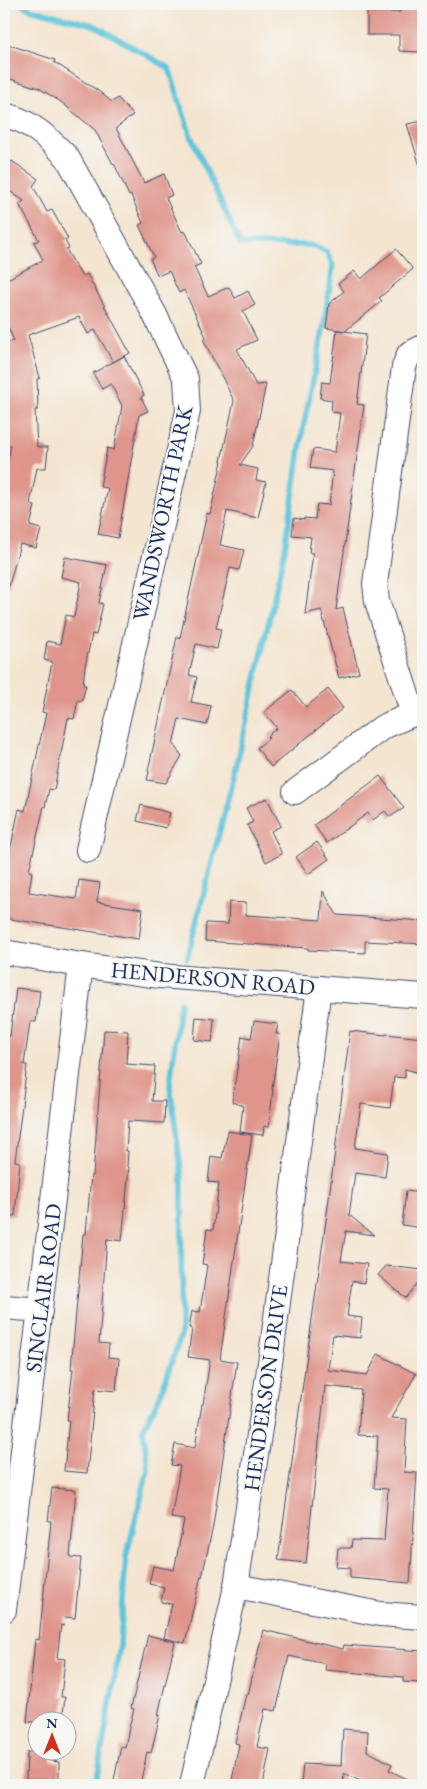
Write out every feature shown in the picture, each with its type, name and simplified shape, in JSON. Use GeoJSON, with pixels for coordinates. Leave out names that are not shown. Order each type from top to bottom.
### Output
{"type":"FeatureCollection","features":[{"type":"Feature","properties":{"kind":"street","name":"WANDSWORTH PARK"},"geometry":{"type":"LineString","coordinates":[[4,116],[28,124],[47,137],[67,157],[154,313],[186,379],[188,411],[88,850]]}},
{"type":"Feature","properties":{"kind":"street"},"geometry":{"type":"LineString","coordinates":[[295,792],[383,726],[418,714],[378,601],[375,584],[404,367],[409,354],[423,347]]}},
{"type":"Feature","properties":{"kind":"street","name":"HENDERSON ROAD"},"geometry":{"type":"LineString","coordinates":[[4,952],[160,976],[423,996]]}},
{"type":"Feature","properties":{"kind":"street","name":"SINCLAIR ROAD"},"geometry":{"type":"LineString","coordinates":[[4,1610],[81,965]]}},
{"type":"Feature","properties":{"kind":"street","name":"HENDERSON DRIVE"},"geometry":{"type":"LineString","coordinates":[[192,1785],[236,1586],[271,1356],[319,988]]}},
{"type":"Feature","properties":{"kind":"street"},"geometry":{"type":"LineString","coordinates":[[4,1307],[40,1310]]}},
{"type":"Feature","properties":{"kind":"street"},"geometry":{"type":"LineString","coordinates":[[236,1586],[380,1614],[423,1617]]}},
{"type":"Feature","properties":{"kind":"building"},"geometry":{"type":"Polygon","coordinates":[[[400,7],[423,7],[423,52],[399,51],[399,35],[367,35],[367,12],[400,12],[400,7]]]}},
{"type":"Feature","properties":{"kind":"building"},"geometry":{"type":"Polygon","coordinates":[[[4,43],[55,60],[54,62],[112,102],[118,98],[133,115],[116,128],[144,183],[164,174],[172,195],[166,198],[182,232],[185,231],[201,264],[194,267],[208,296],[229,287],[235,298],[248,291],[255,305],[243,311],[257,340],[237,349],[256,385],[266,384],[253,446],[240,465],[258,469],[256,480],[266,482],[258,518],[227,511],[220,545],[244,550],[239,570],[230,568],[216,628],[221,629],[217,649],[196,644],[189,675],[197,677],[191,702],[211,706],[207,725],[179,719],[173,744],[182,756],[166,783],[147,780],[148,771],[177,637],[180,638],[207,513],[210,514],[234,401],[203,339],[206,337],[184,290],[179,293],[169,271],[158,276],[150,259],[154,257],[139,225],[143,223],[131,195],[129,196],[114,163],[95,130],[61,102],[39,88],[4,77],[4,43]]]}},
{"type":"Feature","properties":{"kind":"building"},"geometry":{"type":"Polygon","coordinates":[[[423,121],[423,165],[420,166],[407,124],[423,121]]]}},
{"type":"Feature","properties":{"kind":"building"},"geometry":{"type":"Polygon","coordinates":[[[12,161],[38,179],[33,186],[47,212],[52,210],[68,239],[65,241],[69,248],[66,249],[82,277],[87,274],[130,353],[113,362],[95,330],[88,334],[79,317],[28,335],[40,378],[37,379],[38,410],[35,410],[37,447],[48,447],[46,468],[37,468],[30,504],[35,506],[30,526],[41,529],[36,548],[20,544],[9,586],[4,585],[4,481],[11,445],[4,446],[4,343],[14,341],[4,317],[4,281],[43,260],[34,242],[39,240],[19,204],[24,201],[4,187],[4,172],[12,161]]]}},
{"type":"Feature","properties":{"kind":"building"},"geometry":{"type":"Polygon","coordinates":[[[396,249],[413,269],[379,298],[382,301],[345,331],[326,328],[329,304],[344,291],[338,284],[354,271],[361,279],[396,249]]]}},
{"type":"Feature","properties":{"kind":"building"},"geometry":{"type":"Polygon","coordinates":[[[337,330],[366,334],[357,404],[364,405],[336,610],[343,608],[359,673],[339,678],[321,610],[305,614],[313,553],[309,553],[311,537],[292,535],[294,518],[304,520],[304,518],[315,519],[317,504],[329,505],[333,471],[310,468],[313,449],[335,452],[340,413],[331,412],[332,400],[320,398],[322,382],[330,383],[337,330]]]}},
{"type":"Feature","properties":{"kind":"building"},"geometry":{"type":"Polygon","coordinates":[[[124,356],[144,395],[141,397],[148,411],[139,415],[118,538],[98,534],[108,488],[100,487],[107,448],[114,450],[122,406],[111,384],[102,389],[93,373],[124,356]]]}},
{"type":"Feature","properties":{"kind":"building"},"geometry":{"type":"Polygon","coordinates":[[[65,557],[107,565],[99,603],[103,604],[96,635],[92,634],[85,667],[83,685],[86,685],[82,701],[78,700],[74,719],[68,718],[54,790],[49,789],[44,806],[29,871],[32,872],[29,892],[76,899],[79,880],[100,883],[97,902],[143,909],[139,939],[4,918],[4,887],[6,888],[11,846],[19,809],[25,811],[46,713],[42,712],[52,662],[44,660],[47,641],[60,644],[66,615],[74,617],[81,582],[61,577],[65,557]]]}},
{"type":"Feature","properties":{"kind":"building"},"geometry":{"type":"Polygon","coordinates":[[[328,689],[343,708],[271,767],[257,748],[277,728],[264,712],[292,690],[306,707],[328,689]]]}},
{"type":"Feature","properties":{"kind":"building"},"geometry":{"type":"Polygon","coordinates":[[[380,776],[404,808],[390,817],[385,811],[373,820],[368,813],[327,843],[314,825],[380,776]]]}},
{"type":"Feature","properties":{"kind":"building"},"geometry":{"type":"Polygon","coordinates":[[[267,798],[281,826],[271,831],[282,854],[266,862],[247,825],[253,822],[246,808],[267,798]]]}},
{"type":"Feature","properties":{"kind":"building"},"geometry":{"type":"Polygon","coordinates":[[[141,805],[170,813],[166,828],[137,821],[141,805]]]}},
{"type":"Feature","properties":{"kind":"building"},"geometry":{"type":"Polygon","coordinates":[[[317,842],[329,859],[308,874],[296,857],[317,842]]]}},
{"type":"Feature","properties":{"kind":"building"},"geometry":{"type":"Polygon","coordinates":[[[323,891],[337,915],[423,921],[423,944],[365,941],[365,953],[205,941],[206,923],[228,924],[229,902],[246,903],[246,915],[321,920],[323,891]]]}},
{"type":"Feature","properties":{"kind":"building"},"geometry":{"type":"Polygon","coordinates":[[[16,988],[40,991],[36,1022],[30,1022],[24,1065],[27,1065],[15,1161],[20,1162],[15,1216],[4,1216],[4,1047],[5,1035],[10,1036],[16,988]]]}},
{"type":"Feature","properties":{"kind":"building"},"geometry":{"type":"Polygon","coordinates":[[[196,1017],[214,1019],[212,1042],[194,1040],[196,1017]]]}},
{"type":"Feature","properties":{"kind":"building"},"geometry":{"type":"Polygon","coordinates":[[[254,1021],[278,1024],[276,1034],[280,1034],[269,1127],[264,1126],[263,1135],[240,1132],[243,1106],[232,1102],[242,1036],[251,1038],[254,1021]]]}},
{"type":"Feature","properties":{"kind":"building"},"geometry":{"type":"Polygon","coordinates":[[[104,1030],[128,1031],[126,1064],[155,1066],[152,1101],[165,1101],[164,1123],[128,1121],[126,1151],[128,1151],[127,1167],[129,1167],[122,1241],[107,1239],[99,1343],[109,1344],[108,1357],[119,1358],[116,1391],[95,1389],[87,1473],[64,1471],[80,1267],[83,1234],[86,1234],[91,1175],[93,1176],[104,1030]]]}},
{"type":"Feature","properties":{"kind":"building"},"geometry":{"type":"Polygon","coordinates":[[[350,1031],[423,1038],[423,1074],[405,1069],[405,1078],[394,1077],[390,1108],[361,1104],[355,1148],[388,1153],[385,1177],[355,1173],[349,1215],[374,1235],[346,1231],[341,1261],[367,1264],[364,1283],[352,1281],[347,1316],[362,1318],[360,1338],[333,1335],[328,1370],[367,1375],[378,1354],[416,1374],[391,1418],[407,1419],[404,1472],[417,1473],[410,1583],[350,1578],[350,1568],[336,1567],[338,1548],[351,1548],[352,1540],[384,1541],[388,1489],[374,1488],[378,1436],[358,1435],[361,1390],[325,1386],[306,1563],[278,1560],[328,1206],[350,1031]]]}},
{"type":"Feature","properties":{"kind":"building"},"geometry":{"type":"Polygon","coordinates":[[[228,1131],[252,1135],[220,1359],[237,1362],[213,1526],[185,1643],[164,1638],[172,1604],[161,1602],[164,1587],[149,1584],[153,1566],[174,1570],[184,1520],[171,1518],[180,1466],[171,1465],[175,1444],[195,1448],[203,1404],[210,1360],[188,1357],[192,1328],[189,1328],[192,1311],[200,1312],[207,1265],[202,1264],[207,1229],[213,1230],[219,1183],[208,1182],[211,1156],[222,1158],[228,1131]]]}},
{"type":"Feature","properties":{"kind":"building"},"geometry":{"type":"Polygon","coordinates":[[[406,1191],[423,1193],[423,1228],[402,1225],[406,1191]]]}},
{"type":"Feature","properties":{"kind":"building"},"geometry":{"type":"Polygon","coordinates":[[[386,1266],[423,1270],[423,1276],[406,1298],[378,1275],[386,1266]]]}},
{"type":"Feature","properties":{"kind":"building"},"geometry":{"type":"Polygon","coordinates":[[[52,1488],[76,1490],[70,1557],[81,1558],[75,1618],[65,1617],[64,1626],[61,1625],[57,1658],[65,1659],[61,1697],[65,1697],[63,1712],[28,1712],[27,1722],[35,1639],[39,1640],[51,1521],[48,1521],[52,1488]]]}},
{"type":"Feature","properties":{"kind":"building"},"geometry":{"type":"Polygon","coordinates":[[[263,1630],[343,1649],[344,1645],[423,1651],[423,1683],[403,1682],[403,1677],[325,1670],[326,1664],[289,1656],[276,1711],[265,1709],[257,1747],[270,1749],[263,1785],[231,1785],[239,1744],[235,1743],[263,1630]]]}},
{"type":"Feature","properties":{"kind":"building"},"geometry":{"type":"Polygon","coordinates":[[[148,1635],[175,1642],[158,1715],[160,1715],[151,1753],[147,1752],[140,1785],[113,1785],[121,1746],[125,1747],[134,1709],[131,1708],[148,1635]]]}},
{"type":"Feature","properties":{"kind":"building"},"geometry":{"type":"Polygon","coordinates":[[[343,1729],[368,1731],[367,1751],[392,1764],[389,1770],[419,1785],[368,1785],[344,1773],[343,1785],[301,1785],[303,1764],[341,1766],[343,1729]]]}},
{"type":"Feature","properties":{"kind":"building"},"geometry":{"type":"Polygon","coordinates":[[[27,1752],[28,1762],[59,1762],[59,1780],[26,1780],[27,1752]]]}},
{"type":"Feature","properties":{"kind":"waterway"},"geometry":{"type":"LineString","coordinates":[[21,4],[30,9],[94,25],[169,68],[190,134],[240,244],[310,245],[327,252],[333,266],[323,331],[303,429],[285,549],[236,768],[187,959]]}},
{"type":"Feature","properties":{"kind":"waterway"},"geometry":{"type":"LineString","coordinates":[[96,1785],[120,1645],[126,1557],[148,1470],[143,1429],[160,1396],[181,1335],[182,1177],[170,1085],[180,1002]]}}]}
